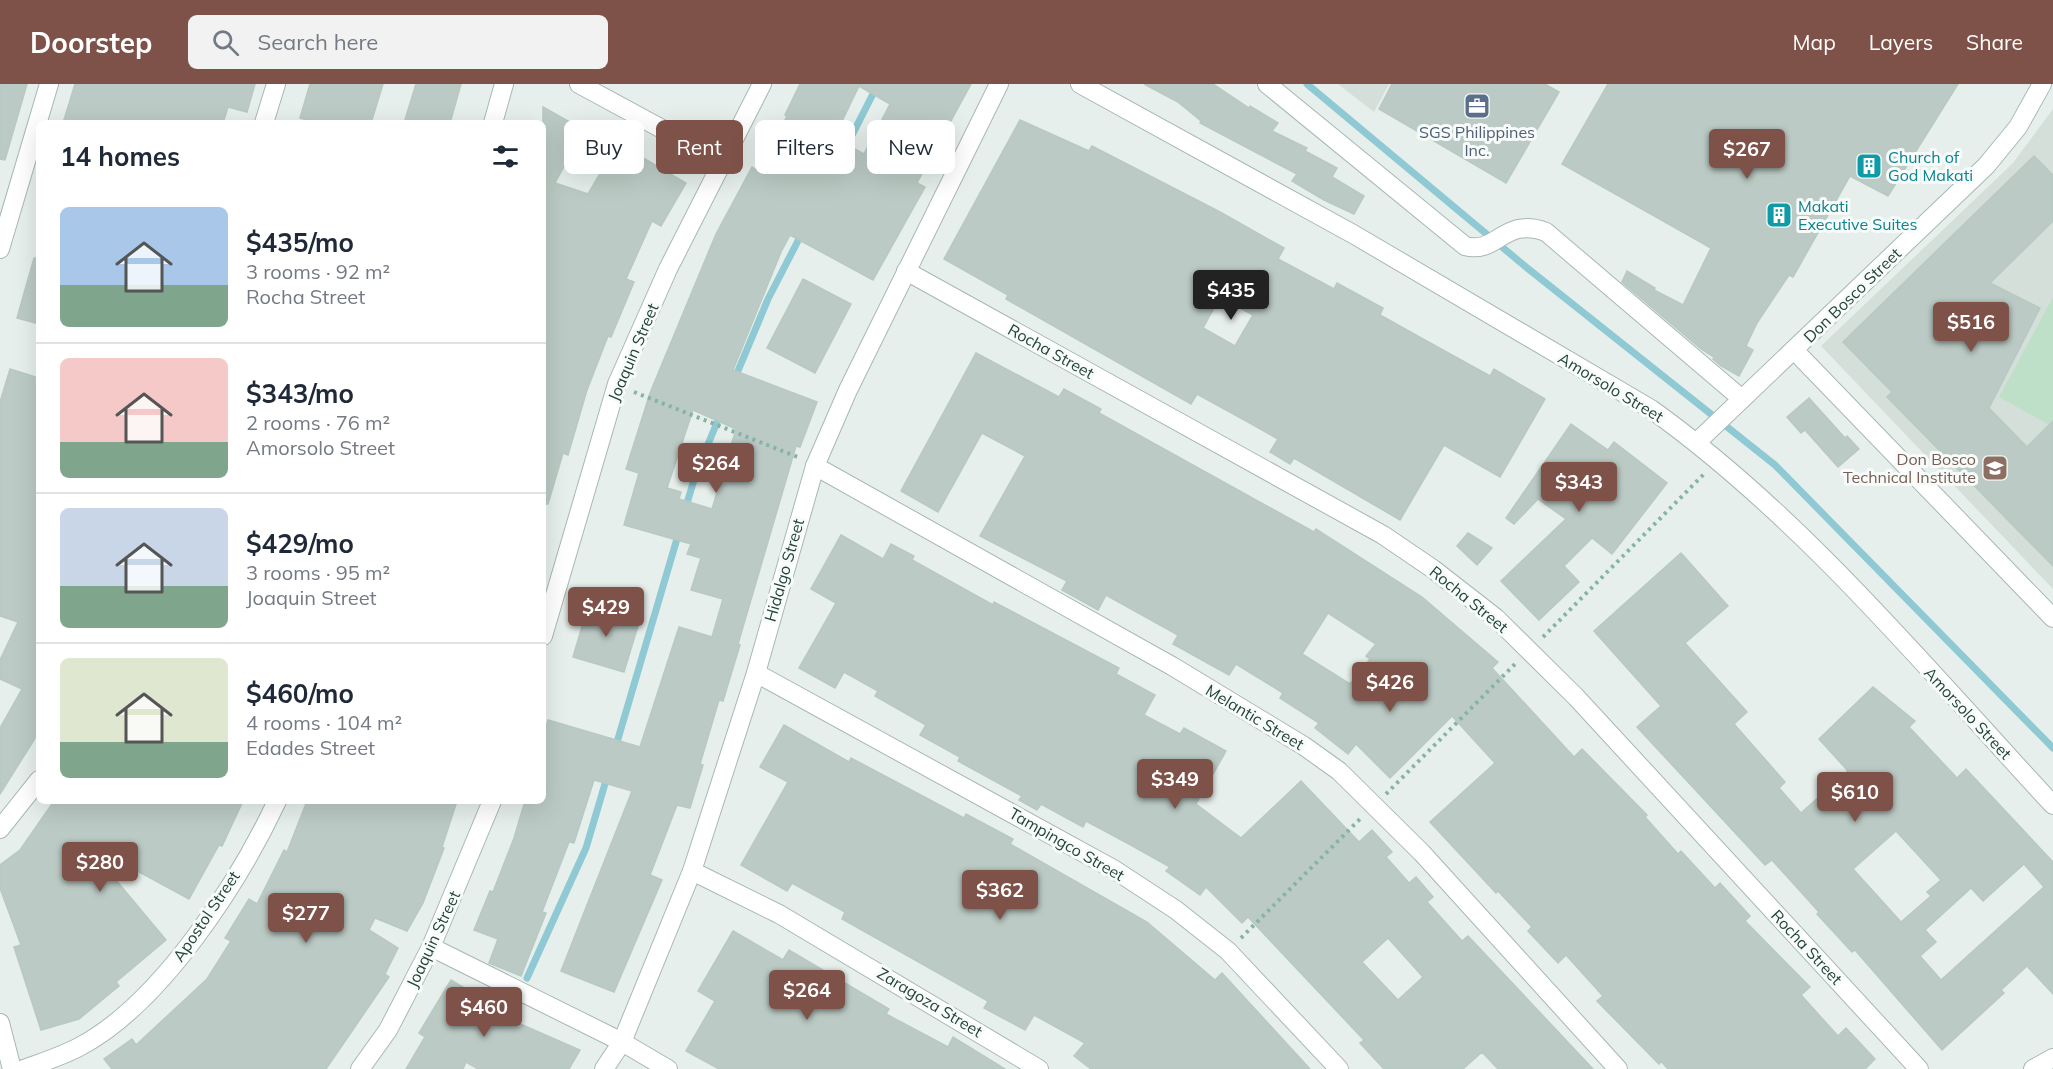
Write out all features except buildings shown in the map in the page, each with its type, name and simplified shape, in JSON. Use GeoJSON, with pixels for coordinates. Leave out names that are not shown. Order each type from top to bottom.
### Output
{"type":"FeatureCollection","features":[{"type":"Feature","properties":{"kind":"street"},"geometry":{"type":"LineString","coordinates":[[38,120],[49,84]]}},
{"type":"Feature","properties":{"kind":"street"},"geometry":{"type":"LineString","coordinates":[[265,120],[276,84]]}},
{"type":"Feature","properties":{"kind":"street"},"geometry":{"type":"LineString","coordinates":[[494,120],[504,84]]}},
{"type":"Feature","properties":{"kind":"street"},"geometry":{"type":"LineString","coordinates":[[579,84],[656,126]]}},
{"type":"Feature","properties":{"kind":"street","name":"Joaquin Street"},"geometry":{"type":"LineString","coordinates":[[743,122],[762,84]]}},
{"type":"Feature","properties":{"kind":"street","name":"Hidalgo Street"},"geometry":{"type":"LineString","coordinates":[[604,1069],[622,1042],[692,871],[756,673],[814,466],[906,271],[999,84]]}},
{"type":"Feature","properties":{"kind":"street","name":"Amorsolo Street"},"geometry":{"type":"LineString","coordinates":[[1080,84],[1353,234],[1651,410],[1697,442],[1806,539],[2053,805]]}},
{"type":"Feature","properties":{"kind":"street"},"geometry":{"type":"LineString","coordinates":[[1267,84],[1465,246],[1482,247],[1517,227],[1533,227],[1546,231],[1742,399]]}},
{"type":"Feature","properties":{"kind":"street","name":"Don Bosco Street"},"geometry":{"type":"LineString","coordinates":[[1697,442],[1986,166],[2018,128],[2042,84]]}},
{"type":"Feature","properties":{"kind":"street"},"geometry":{"type":"LineString","coordinates":[[0,249],[36,128]]}},
{"type":"Feature","properties":{"kind":"street","name":"Joaquin Street"},"geometry":{"type":"LineString","coordinates":[[546,626],[617,384],[668,269],[717,174]]}},
{"type":"Feature","properties":{"kind":"street","name":"Rocha Street"},"geometry":{"type":"LineString","coordinates":[[906,271],[1383,535],[1466,594],[1530,650],[1919,1069]]}},
{"type":"Feature","properties":{"kind":"street"},"geometry":{"type":"LineString","coordinates":[[1794,350],[2053,618]]}},
{"type":"Feature","properties":{"kind":"street","name":"Melantic Street"},"geometry":{"type":"LineString","coordinates":[[814,466],[1172,666],[1304,746],[1339,771],[1422,853],[1618,1069]]}},
{"type":"Feature","properties":{"kind":"street","name":"Tampingco Street"},"geometry":{"type":"LineString","coordinates":[[756,673],[1115,870],[1176,910],[1228,951],[1339,1069]]}},
{"type":"Feature","properties":{"kind":"street"},"geometry":{"type":"LineString","coordinates":[[0,829],[36,784]]}},
{"type":"Feature","properties":{"kind":"street","name":"Apostol Street"},"geometry":{"type":"LineString","coordinates":[[24,1069],[80,1046],[118,1020],[170,970],[203,927],[276,804]]}},
{"type":"Feature","properties":{"kind":"street","name":"Joaquin Street"},"geometry":{"type":"LineString","coordinates":[[360,1069],[388,1030],[432,947],[491,804]]}},
{"type":"Feature","properties":{"kind":"street","name":"Zaragoza Street"},"geometry":{"type":"LineString","coordinates":[[692,871],[780,914],[1039,1069]]}},
{"type":"Feature","properties":{"kind":"street"},"geometry":{"type":"LineString","coordinates":[[432,947],[622,1042],[668,1069]]}},
{"type":"Feature","properties":{"kind":"street"},"geometry":{"type":"LineString","coordinates":[[0,1023],[12,1069]]}},
{"type":"Feature","properties":{"kind":"street"},"geometry":{"type":"LineString","coordinates":[[2033,1069],[2053,1058]]}},
{"type":"Feature","properties":{"kind":"path"},"geometry":{"type":"LineString","coordinates":[[617,384],[814,466]]}},
{"type":"Feature","properties":{"kind":"path"},"geometry":{"type":"LineString","coordinates":[[1530,650],[1718,460]]}},
{"type":"Feature","properties":{"kind":"shaded area"},"geometry":{"type":"Polygon","coordinates":[[[1338,84],[1389,84],[1374,112],[1338,84]]]}},
{"type":"Feature","properties":{"kind":"shaded area","name":"Don Bosco Technical Institute"},"geometry":{"type":"Polygon","coordinates":[[[2053,109],[2053,589],[1821,346],[2013,163],[2053,109]]]}},
{"type":"Feature","properties":{"kind":"green space"},"geometry":{"type":"Polygon","coordinates":[[[2053,297],[2053,427],[1999,397],[2053,297]]]}},
{"type":"Feature","properties":{"kind":"waterway"},"geometry":{"type":"LineString","coordinates":[[855,129],[878,84]]}},
{"type":"Feature","properties":{"kind":"waterway"},"geometry":{"type":"LineString","coordinates":[[1307,84],[1526,267],[1775,465],[2053,748]]}},
{"type":"Feature","properties":{"kind":"waterway"},"geometry":{"type":"LineString","coordinates":[[735,378],[768,299],[802,233]]}},
{"type":"Feature","properties":{"kind":"waterway"},"geometry":{"type":"LineString","coordinates":[[685,510],[696,473],[721,413]]}},
{"type":"Feature","properties":{"kind":"waterway"},"geometry":{"type":"LineString","coordinates":[[615,749],[679,532]]}},
{"type":"Feature","properties":{"kind":"waterway"},"geometry":{"type":"LineString","coordinates":[[527,978],[586,848],[607,777]]}},
{"type":"Feature","properties":{"kind":"waterway"},"geometry":{"type":"LineString","coordinates":[[501,1024],[516,1001]]}},
{"type":"Feature","properties":{"kind":"place","name":"SGS Philippines Inc."},"geometry":{"type":"Point","coordinates":[1477,106]}},
{"type":"Feature","properties":{"kind":"place","name":"Church of God Makati"},"geometry":{"type":"Point","coordinates":[1869,166]}},
{"type":"Feature","properties":{"kind":"place","name":"Makati Executive Suites"},"geometry":{"type":"Point","coordinates":[1779,215]}},
{"type":"Feature","properties":{"kind":"place","name":"Don Bosco Technical Institute"},"geometry":{"type":"Point","coordinates":[1995,468]}}]}
